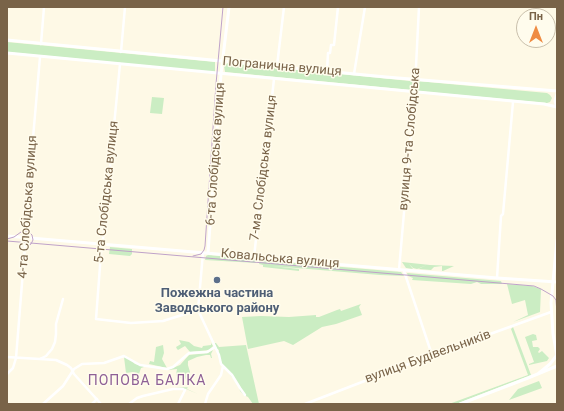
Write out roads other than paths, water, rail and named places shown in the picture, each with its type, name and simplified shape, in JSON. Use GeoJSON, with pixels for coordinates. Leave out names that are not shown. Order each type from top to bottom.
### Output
{"type":"FeatureCollection","features":[{"type":"Feature","properties":{"kind":"main road","name":"6-та Слобідська вулиця"},"geometry":{"type":"LineString","coordinates":[[208,253],[222,61],[229,7]]}},
{"type":"Feature","properties":{"kind":"main road","name":"Погранична вулиця"},"geometry":{"type":"LineString","coordinates":[[7,40],[415,80],[557,91]]}},
{"type":"Feature","properties":{"kind":"main road","name":"Погранична вулиця"},"geometry":{"type":"LineString","coordinates":[[7,53],[274,80],[544,104],[557,107]]}},
{"type":"Feature","properties":{"kind":"main road"},"geometry":{"type":"LineString","coordinates":[[557,91],[555,101],[557,107]]}},
{"type":"Feature","properties":{"kind":"main road","name":"Ковальська вулиця"},"geometry":{"type":"LineString","coordinates":[[7,236],[404,271],[553,282]]}},
{"type":"Feature","properties":{"kind":"main road"},"geometry":{"type":"LineString","coordinates":[[539,373],[550,364],[557,355],[551,312],[557,240]]}},
{"type":"Feature","properties":{"kind":"main road"},"geometry":{"type":"LineString","coordinates":[[460,404],[557,366]]}},
{"type":"Feature","properties":{"kind":"street"},"geometry":{"type":"LineString","coordinates":[[41,44],[44,7]]}},
{"type":"Feature","properties":{"kind":"street"},"geometry":{"type":"LineString","coordinates":[[121,52],[125,7]]}},
{"type":"Feature","properties":{"kind":"street"},"geometry":{"type":"LineString","coordinates":[[277,66],[284,7]]}},
{"type":"Feature","properties":{"kind":"street"},"geometry":{"type":"LineString","coordinates":[[327,71],[328,53],[330,53],[331,44],[334,45],[338,7]]}},
{"type":"Feature","properties":{"kind":"street"},"geometry":{"type":"LineString","coordinates":[[354,74],[365,7]]}},
{"type":"Feature","properties":{"kind":"street","name":"вулиця 9-та Слобідська"},"geometry":{"type":"LineString","coordinates":[[399,270],[415,80],[419,7]]}},
{"type":"Feature","properties":{"kind":"street","name":"4-та Слобідська вулиця"},"geometry":{"type":"LineString","coordinates":[[16,358],[40,57]]}},
{"type":"Feature","properties":{"kind":"street","name":"5-та Слобідська вулиця"},"geometry":{"type":"LineString","coordinates":[[120,64],[96,320],[133,323],[162,321],[198,310]]}},
{"type":"Feature","properties":{"kind":"street","name":"7-ма Слобідська вулиця"},"geometry":{"type":"LineString","coordinates":[[254,257],[274,80]]}},
{"type":"Feature","properties":{"kind":"street"},"geometry":{"type":"LineString","coordinates":[[497,278],[501,216],[503,214],[513,102]]}},
{"type":"Feature","properties":{"kind":"street"},"geometry":{"type":"LineString","coordinates":[[203,253],[198,310],[219,354],[223,366],[232,375],[245,395]]}},
{"type":"Feature","properties":{"kind":"street"},"geometry":{"type":"LineString","coordinates":[[404,271],[432,355]]}},
{"type":"Feature","properties":{"kind":"street"},"geometry":{"type":"LineString","coordinates":[[40,359],[46,356],[52,349],[56,334],[56,324],[63,299]]}},
{"type":"Feature","properties":{"kind":"street","name":"вулиця Будівельників"},"geometry":{"type":"LineString","coordinates":[[305,404],[432,355],[551,312]]}},
{"type":"Feature","properties":{"kind":"street"},"geometry":{"type":"LineString","coordinates":[[45,403],[63,386],[72,371],[82,364],[104,362],[124,356],[137,364],[167,369],[173,367],[189,353],[207,352],[215,347]]}},
{"type":"Feature","properties":{"kind":"street"},"geometry":{"type":"LineString","coordinates":[[7,357],[58,361],[69,366],[101,404]]}},
{"type":"Feature","properties":{"kind":"street"},"geometry":{"type":"LineString","coordinates":[[7,374],[13,368],[16,358]]}},
{"type":"Feature","properties":{"kind":"street"},"geometry":{"type":"LineString","coordinates":[[204,404],[208,394],[221,375],[223,366]]}},
{"type":"Feature","properties":{"kind":"street"},"geometry":{"type":"LineString","coordinates":[[130,404],[137,398],[182,388],[185,390],[178,404]]}},
{"type":"Feature","properties":{"kind":"street"},"geometry":{"type":"LineString","coordinates":[[92,404],[97,399]]}},
{"type":"Feature","properties":{"kind":"tram line"},"geometry":{"type":"LineString","coordinates":[[193,256],[201,254],[205,246],[223,7]]}},
{"type":"Feature","properties":{"kind":"tram line"},"geometry":{"type":"LineString","coordinates":[[7,239],[14,237],[21,232],[29,232],[32,235],[33,240],[28,246]]}},
{"type":"Feature","properties":{"kind":"tram line"},"geometry":{"type":"LineString","coordinates":[[7,241],[534,286],[553,296],[556,300],[557,313]]}},
{"type":"Feature","properties":{"kind":"place","name":"Пожежна частина Заводського району"},"geometry":{"type":"Point","coordinates":[217,280]}},
{"type":"Feature","properties":{"kind":"district","name":"ПОПОВА БАЛКА"},"geometry":{"type":"Point","coordinates":[147,381]}}]}
